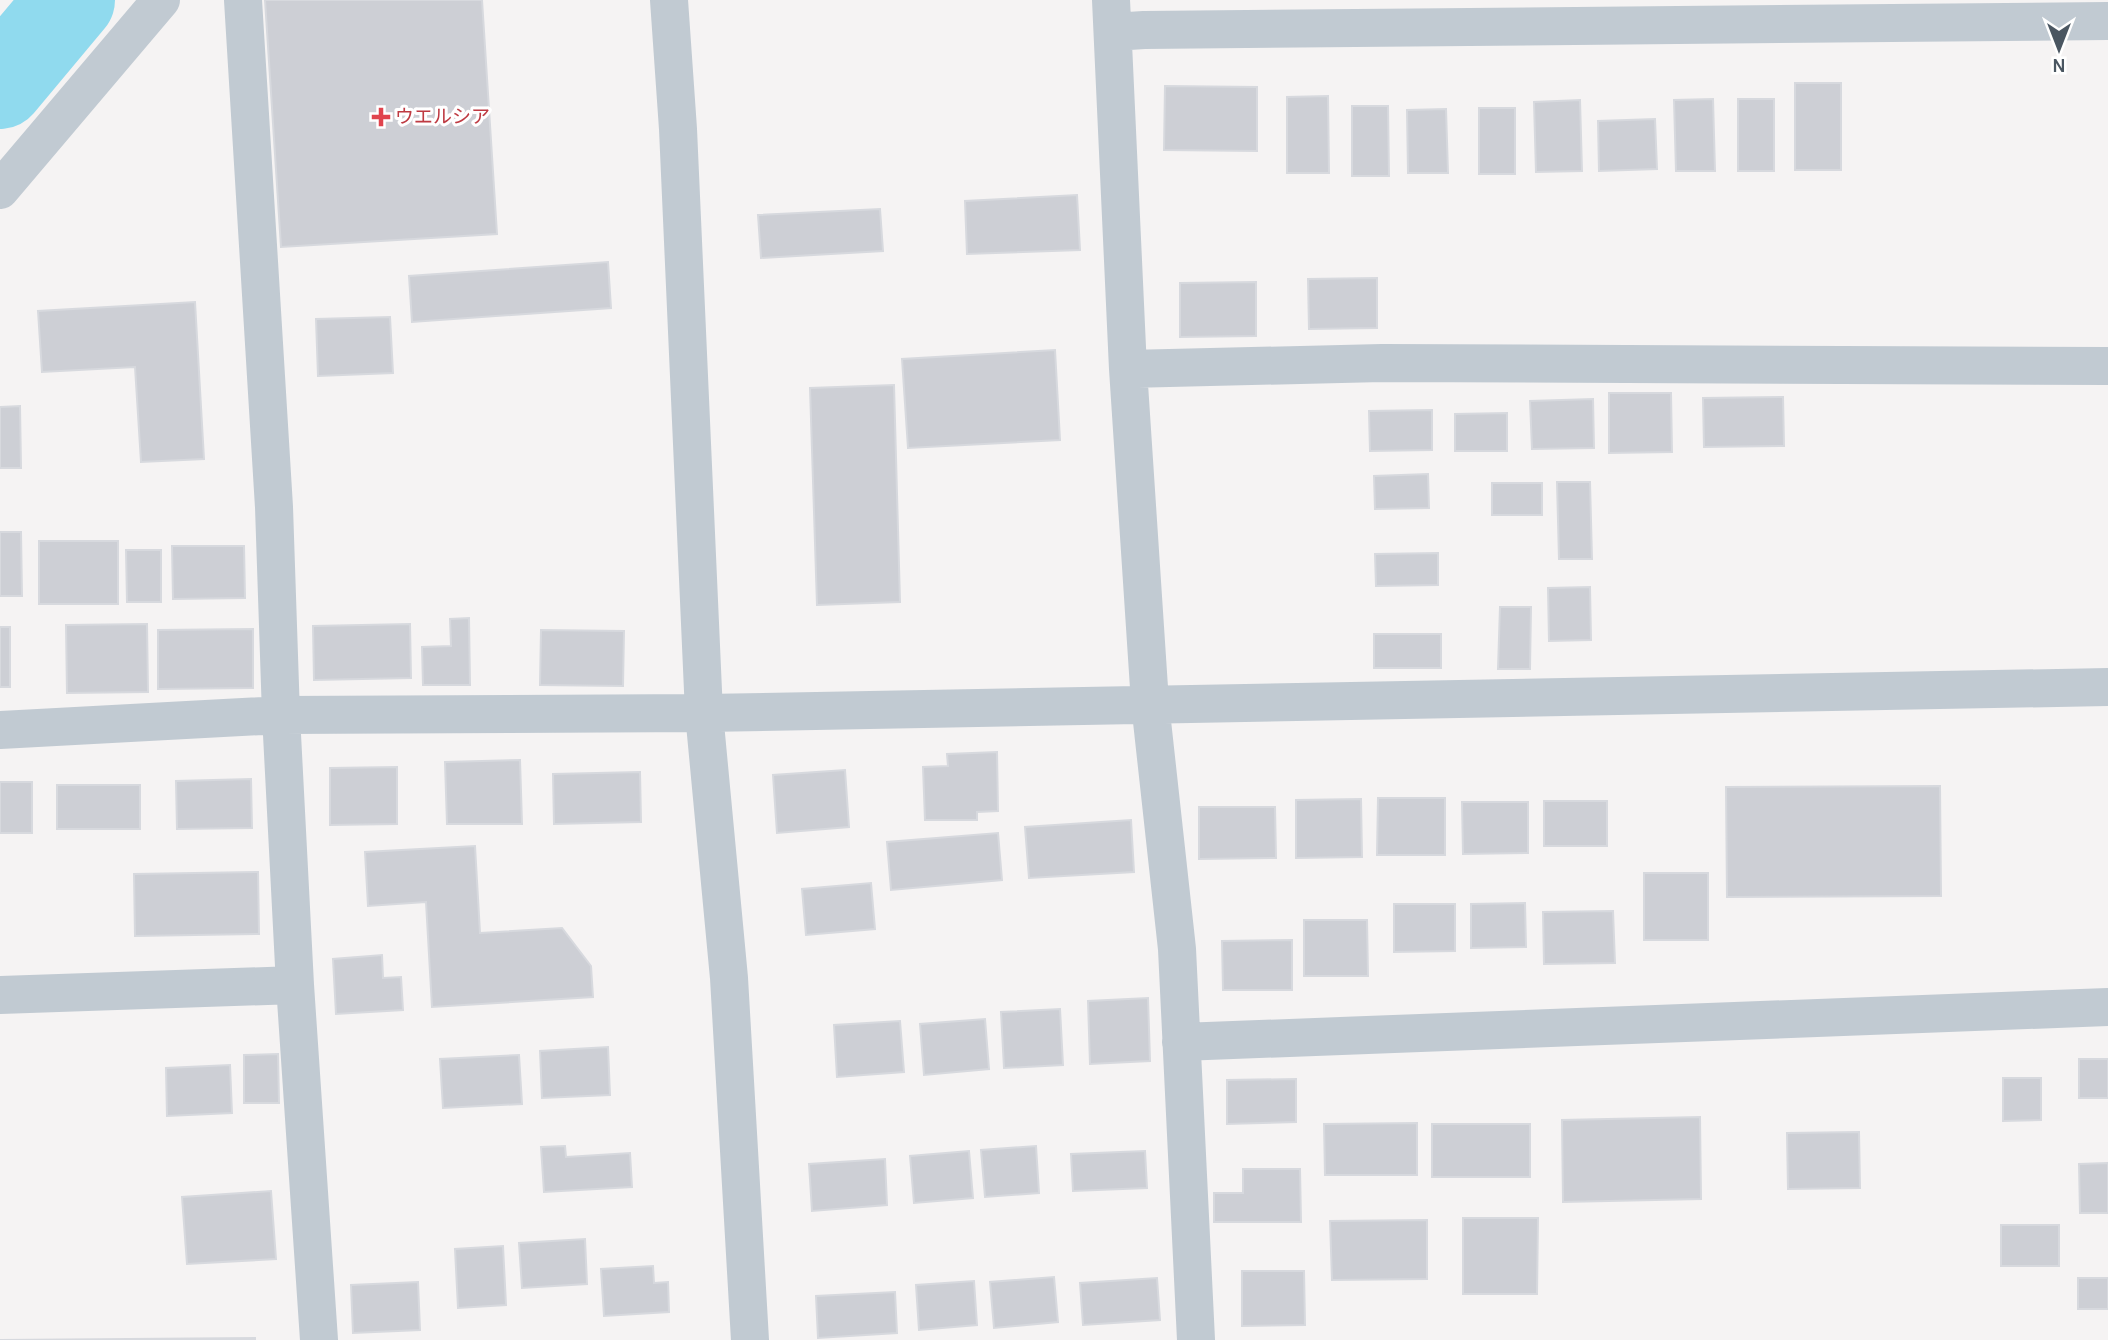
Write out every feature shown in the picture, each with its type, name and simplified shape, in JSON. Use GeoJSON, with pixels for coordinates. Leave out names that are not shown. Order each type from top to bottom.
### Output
{"type":"FeatureCollection","features":[{"type":"Feature","properties":{"kind":"street"},"geometry":{"type":"LineString","coordinates":[[0,190],[161,0]]}},
{"type":"Feature","properties":{"kind":"street"},"geometry":{"type":"LineString","coordinates":[[243,0],[274,507],[281,716],[295,985],[320,1340]]}},
{"type":"Feature","properties":{"kind":"street"},"geometry":{"type":"LineString","coordinates":[[669,0],[679,143],[704,713],[729,978],[750,1340]]}},
{"type":"Feature","properties":{"kind":"street"},"geometry":{"type":"LineString","coordinates":[[1196,1340],[1177,949],[1150,703],[1128,369],[1112,16],[1144,30],[2108,21]]}},
{"type":"Feature","properties":{"kind":"street"},"geometry":{"type":"LineString","coordinates":[[1128,369],[1382,363],[2108,366]]}},
{"type":"Feature","properties":{"kind":"street"},"geometry":{"type":"LineString","coordinates":[[0,730],[281,716],[704,713],[2108,687]]}},
{"type":"Feature","properties":{"kind":"street"},"geometry":{"type":"LineString","coordinates":[[0,995],[295,985]]}},
{"type":"Feature","properties":{"kind":"street"},"geometry":{"type":"LineString","coordinates":[[1181,1042],[2108,1007]]}},
{"type":"Feature","properties":{"kind":"building","name":"ウエルシア"},"geometry":{"type":"Polygon","coordinates":[[[265,0],[482,0],[497,234],[281,247],[265,0]]]}},
{"type":"Feature","properties":{"kind":"building"},"geometry":{"type":"Polygon","coordinates":[[[1795,83],[1841,83],[1841,170],[1795,170],[1795,83]]]}},
{"type":"Feature","properties":{"kind":"building"},"geometry":{"type":"Polygon","coordinates":[[[1165,86],[1257,87],[1257,151],[1164,150],[1165,86]]]}},
{"type":"Feature","properties":{"kind":"building"},"geometry":{"type":"Polygon","coordinates":[[[1328,96],[1329,173],[1287,173],[1287,97],[1328,96]]]}},
{"type":"Feature","properties":{"kind":"building"},"geometry":{"type":"Polygon","coordinates":[[[1713,99],[1715,171],[1676,171],[1674,100],[1713,99]]]}},
{"type":"Feature","properties":{"kind":"building"},"geometry":{"type":"Polygon","coordinates":[[[1738,99],[1774,99],[1774,171],[1738,171],[1738,99]]]}},
{"type":"Feature","properties":{"kind":"building"},"geometry":{"type":"Polygon","coordinates":[[[1580,100],[1582,171],[1536,172],[1534,102],[1580,100]]]}},
{"type":"Feature","properties":{"kind":"building"},"geometry":{"type":"Polygon","coordinates":[[[1352,106],[1388,106],[1389,176],[1352,176],[1352,106]]]}},
{"type":"Feature","properties":{"kind":"building"},"geometry":{"type":"Polygon","coordinates":[[[1479,108],[1515,108],[1515,174],[1479,174],[1479,108]]]}},
{"type":"Feature","properties":{"kind":"building"},"geometry":{"type":"Polygon","coordinates":[[[1446,109],[1448,173],[1408,173],[1407,110],[1446,109]]]}},
{"type":"Feature","properties":{"kind":"building"},"geometry":{"type":"Polygon","coordinates":[[[1655,119],[1657,169],[1599,171],[1598,121],[1655,119]]]}},
{"type":"Feature","properties":{"kind":"building"},"geometry":{"type":"Polygon","coordinates":[[[1077,195],[1080,250],[967,254],[965,201],[1077,195]]]}},
{"type":"Feature","properties":{"kind":"building"},"geometry":{"type":"Polygon","coordinates":[[[880,209],[883,251],[761,258],[758,215],[880,209]]]}},
{"type":"Feature","properties":{"kind":"building"},"geometry":{"type":"Polygon","coordinates":[[[608,262],[611,308],[412,322],[409,276],[608,262]]]}},
{"type":"Feature","properties":{"kind":"building"},"geometry":{"type":"Polygon","coordinates":[[[1377,278],[1377,328],[1309,329],[1308,279],[1377,278]]]}},
{"type":"Feature","properties":{"kind":"building"},"geometry":{"type":"Polygon","coordinates":[[[1256,282],[1256,336],[1180,337],[1180,283],[1256,282]]]}},
{"type":"Feature","properties":{"kind":"building"},"geometry":{"type":"Polygon","coordinates":[[[195,302],[204,459],[141,462],[135,367],[42,372],[38,311],[195,302]]]}},
{"type":"Feature","properties":{"kind":"building"},"geometry":{"type":"Polygon","coordinates":[[[390,317],[393,373],[318,376],[316,319],[390,317]]]}},
{"type":"Feature","properties":{"kind":"building"},"geometry":{"type":"Polygon","coordinates":[[[1055,350],[1060,440],[908,448],[902,359],[1055,350]]]}},
{"type":"Feature","properties":{"kind":"building"},"geometry":{"type":"Polygon","coordinates":[[[894,385],[900,602],[817,605],[810,388],[894,385]]]}},
{"type":"Feature","properties":{"kind":"building"},"geometry":{"type":"Polygon","coordinates":[[[1609,393],[1671,393],[1672,452],[1609,453],[1609,393]]]}},
{"type":"Feature","properties":{"kind":"building"},"geometry":{"type":"Polygon","coordinates":[[[1783,397],[1784,446],[1704,447],[1703,398],[1783,397]]]}},
{"type":"Feature","properties":{"kind":"building"},"geometry":{"type":"Polygon","coordinates":[[[1593,399],[1594,448],[1532,449],[1530,401],[1593,399]]]}},
{"type":"Feature","properties":{"kind":"building"},"geometry":{"type":"Polygon","coordinates":[[[20,406],[21,468],[0,468],[0,407],[20,406]]]}},
{"type":"Feature","properties":{"kind":"building"},"geometry":{"type":"Polygon","coordinates":[[[1432,410],[1432,450],[1370,451],[1369,411],[1432,410]]]}},
{"type":"Feature","properties":{"kind":"building"},"geometry":{"type":"Polygon","coordinates":[[[1507,413],[1507,451],[1455,451],[1455,414],[1507,413]]]}},
{"type":"Feature","properties":{"kind":"building"},"geometry":{"type":"Polygon","coordinates":[[[1428,474],[1429,508],[1375,509],[1374,476],[1428,474]]]}},
{"type":"Feature","properties":{"kind":"building"},"geometry":{"type":"Polygon","coordinates":[[[1557,482],[1590,482],[1592,559],[1559,559],[1557,482]]]}},
{"type":"Feature","properties":{"kind":"building"},"geometry":{"type":"Polygon","coordinates":[[[1492,483],[1542,483],[1542,515],[1492,515],[1492,483]]]}},
{"type":"Feature","properties":{"kind":"building"},"geometry":{"type":"Polygon","coordinates":[[[0,532],[21,532],[22,596],[0,596],[0,532]]]}},
{"type":"Feature","properties":{"kind":"building"},"geometry":{"type":"Polygon","coordinates":[[[39,541],[118,541],[118,604],[39,604],[39,541]]]}},
{"type":"Feature","properties":{"kind":"building"},"geometry":{"type":"Polygon","coordinates":[[[172,546],[244,546],[245,598],[173,599],[172,546]]]}},
{"type":"Feature","properties":{"kind":"building"},"geometry":{"type":"Polygon","coordinates":[[[126,550],[161,550],[161,602],[127,602],[126,550]]]}},
{"type":"Feature","properties":{"kind":"building"},"geometry":{"type":"Polygon","coordinates":[[[1438,553],[1438,585],[1376,586],[1375,554],[1438,553]]]}},
{"type":"Feature","properties":{"kind":"building"},"geometry":{"type":"Polygon","coordinates":[[[1590,587],[1591,640],[1549,641],[1548,588],[1590,587]]]}},
{"type":"Feature","properties":{"kind":"building"},"geometry":{"type":"Polygon","coordinates":[[[1500,607],[1531,607],[1530,669],[1498,669],[1500,607]]]}},
{"type":"Feature","properties":{"kind":"building"},"geometry":{"type":"Polygon","coordinates":[[[469,618],[470,685],[423,685],[422,647],[451,646],[450,619],[469,618]]]}},
{"type":"Feature","properties":{"kind":"building"},"geometry":{"type":"Polygon","coordinates":[[[147,624],[148,692],[67,693],[66,625],[147,624]]]}},
{"type":"Feature","properties":{"kind":"building"},"geometry":{"type":"Polygon","coordinates":[[[410,624],[411,678],[314,680],[313,626],[410,624]]]}},
{"type":"Feature","properties":{"kind":"building"},"geometry":{"type":"Polygon","coordinates":[[[0,627],[10,627],[10,687],[0,687],[0,627]]]}},
{"type":"Feature","properties":{"kind":"building"},"geometry":{"type":"Polygon","coordinates":[[[253,629],[253,688],[158,689],[158,630],[253,629]]]}},
{"type":"Feature","properties":{"kind":"building"},"geometry":{"type":"Polygon","coordinates":[[[541,630],[624,631],[623,686],[540,685],[541,630]]]}},
{"type":"Feature","properties":{"kind":"building"},"geometry":{"type":"Polygon","coordinates":[[[1374,634],[1441,634],[1441,668],[1374,668],[1374,634]]]}},
{"type":"Feature","properties":{"kind":"building"},"geometry":{"type":"Polygon","coordinates":[[[997,752],[998,811],[977,812],[977,820],[925,820],[923,767],[948,766],[947,754],[997,752]]]}},
{"type":"Feature","properties":{"kind":"building"},"geometry":{"type":"Polygon","coordinates":[[[520,760],[522,824],[447,824],[445,762],[520,760]]]}},
{"type":"Feature","properties":{"kind":"building"},"geometry":{"type":"Polygon","coordinates":[[[397,767],[397,824],[330,825],[330,768],[397,767]]]}},
{"type":"Feature","properties":{"kind":"building"},"geometry":{"type":"Polygon","coordinates":[[[845,770],[849,827],[777,833],[773,775],[845,770]]]}},
{"type":"Feature","properties":{"kind":"building"},"geometry":{"type":"Polygon","coordinates":[[[640,772],[641,822],[554,824],[553,774],[640,772]]]}},
{"type":"Feature","properties":{"kind":"building"},"geometry":{"type":"Polygon","coordinates":[[[251,779],[252,828],[177,829],[176,781],[251,779]]]}},
{"type":"Feature","properties":{"kind":"building"},"geometry":{"type":"Polygon","coordinates":[[[0,782],[32,782],[32,833],[0,833],[0,782]]]}},
{"type":"Feature","properties":{"kind":"building"},"geometry":{"type":"Polygon","coordinates":[[[57,785],[140,785],[140,829],[57,829],[57,785]]]}},
{"type":"Feature","properties":{"kind":"building"},"geometry":{"type":"Polygon","coordinates":[[[1940,786],[1941,896],[1727,897],[1726,787],[1940,786]]]}},
{"type":"Feature","properties":{"kind":"building"},"geometry":{"type":"Polygon","coordinates":[[[1378,798],[1445,798],[1445,855],[1377,855],[1378,798]]]}},
{"type":"Feature","properties":{"kind":"building"},"geometry":{"type":"Polygon","coordinates":[[[1361,799],[1362,857],[1296,858],[1296,800],[1361,799]]]}},
{"type":"Feature","properties":{"kind":"building"},"geometry":{"type":"Polygon","coordinates":[[[1544,801],[1607,801],[1607,846],[1544,846],[1544,801]]]}},
{"type":"Feature","properties":{"kind":"building"},"geometry":{"type":"Polygon","coordinates":[[[1462,802],[1528,802],[1528,853],[1463,854],[1462,802]]]}},
{"type":"Feature","properties":{"kind":"building"},"geometry":{"type":"Polygon","coordinates":[[[1199,807],[1275,807],[1276,858],[1199,859],[1199,807]]]}},
{"type":"Feature","properties":{"kind":"building"},"geometry":{"type":"Polygon","coordinates":[[[1131,820],[1134,872],[1029,878],[1025,827],[1131,820]]]}},
{"type":"Feature","properties":{"kind":"building"},"geometry":{"type":"Polygon","coordinates":[[[998,833],[1002,880],[891,890],[887,842],[998,833]]]}},
{"type":"Feature","properties":{"kind":"building"},"geometry":{"type":"Polygon","coordinates":[[[475,846],[480,933],[562,928],[591,966],[593,997],[432,1007],[426,902],[368,906],[365,852],[475,846]]]}},
{"type":"Feature","properties":{"kind":"building"},"geometry":{"type":"Polygon","coordinates":[[[258,872],[259,934],[135,936],[134,874],[258,872]]]}},
{"type":"Feature","properties":{"kind":"building"},"geometry":{"type":"Polygon","coordinates":[[[1644,873],[1708,873],[1708,940],[1644,940],[1644,873]]]}},
{"type":"Feature","properties":{"kind":"building"},"geometry":{"type":"Polygon","coordinates":[[[871,883],[875,929],[806,935],[802,889],[871,883]]]}},
{"type":"Feature","properties":{"kind":"building"},"geometry":{"type":"Polygon","coordinates":[[[1525,903],[1526,947],[1471,948],[1471,904],[1525,903]]]}},
{"type":"Feature","properties":{"kind":"building"},"geometry":{"type":"Polygon","coordinates":[[[1394,904],[1455,904],[1455,951],[1394,952],[1394,904]]]}},
{"type":"Feature","properties":{"kind":"building"},"geometry":{"type":"Polygon","coordinates":[[[1613,911],[1615,963],[1544,964],[1543,912],[1613,911]]]}},
{"type":"Feature","properties":{"kind":"building"},"geometry":{"type":"Polygon","coordinates":[[[1304,920],[1367,920],[1368,976],[1304,976],[1304,920]]]}},
{"type":"Feature","properties":{"kind":"building"},"geometry":{"type":"Polygon","coordinates":[[[1292,940],[1292,990],[1223,990],[1222,941],[1292,940]]]}},
{"type":"Feature","properties":{"kind":"building"},"geometry":{"type":"Polygon","coordinates":[[[382,955],[383,978],[401,977],[403,1010],[336,1014],[333,959],[382,955]]]}},
{"type":"Feature","properties":{"kind":"building"},"geometry":{"type":"Polygon","coordinates":[[[1148,998],[1150,1061],[1090,1064],[1088,1001],[1148,998]]]}},
{"type":"Feature","properties":{"kind":"building"},"geometry":{"type":"Polygon","coordinates":[[[1060,1009],[1063,1065],[1004,1068],[1001,1012],[1060,1009]]]}},
{"type":"Feature","properties":{"kind":"building"},"geometry":{"type":"Polygon","coordinates":[[[985,1019],[989,1069],[924,1075],[920,1024],[985,1019]]]}},
{"type":"Feature","properties":{"kind":"building"},"geometry":{"type":"Polygon","coordinates":[[[900,1021],[904,1072],[837,1077],[834,1025],[900,1021]]]}},
{"type":"Feature","properties":{"kind":"building"},"geometry":{"type":"Polygon","coordinates":[[[608,1047],[610,1095],[542,1098],[540,1051],[608,1047]]]}},
{"type":"Feature","properties":{"kind":"building"},"geometry":{"type":"Polygon","coordinates":[[[278,1054],[279,1103],[244,1103],[244,1055],[278,1054]]]}},
{"type":"Feature","properties":{"kind":"building"},"geometry":{"type":"Polygon","coordinates":[[[519,1055],[522,1104],[443,1108],[440,1059],[519,1055]]]}},
{"type":"Feature","properties":{"kind":"building"},"geometry":{"type":"Polygon","coordinates":[[[2079,1059],[2108,1059],[2108,1098],[2079,1098],[2079,1059]]]}},
{"type":"Feature","properties":{"kind":"building"},"geometry":{"type":"Polygon","coordinates":[[[230,1065],[232,1113],[167,1116],[166,1068],[230,1065]]]}},
{"type":"Feature","properties":{"kind":"building"},"geometry":{"type":"Polygon","coordinates":[[[2003,1078],[2041,1078],[2041,1120],[2003,1121],[2003,1078]]]}},
{"type":"Feature","properties":{"kind":"building"},"geometry":{"type":"Polygon","coordinates":[[[1296,1079],[1296,1122],[1227,1124],[1227,1080],[1296,1079]]]}},
{"type":"Feature","properties":{"kind":"building"},"geometry":{"type":"Polygon","coordinates":[[[1700,1117],[1701,1199],[1563,1202],[1562,1120],[1700,1117]]]}},
{"type":"Feature","properties":{"kind":"building"},"geometry":{"type":"Polygon","coordinates":[[[1417,1123],[1417,1175],[1325,1175],[1324,1124],[1417,1123]]]}},
{"type":"Feature","properties":{"kind":"building"},"geometry":{"type":"Polygon","coordinates":[[[1432,1124],[1530,1124],[1530,1177],[1432,1177],[1432,1124]]]}},
{"type":"Feature","properties":{"kind":"building"},"geometry":{"type":"Polygon","coordinates":[[[1859,1132],[1860,1188],[1788,1189],[1787,1133],[1859,1132]]]}},
{"type":"Feature","properties":{"kind":"building"},"geometry":{"type":"Polygon","coordinates":[[[565,1146],[566,1157],[630,1153],[632,1187],[544,1192],[541,1147],[565,1146]]]}},
{"type":"Feature","properties":{"kind":"building"},"geometry":{"type":"Polygon","coordinates":[[[1036,1146],[1039,1193],[985,1197],[981,1150],[1036,1146]]]}},
{"type":"Feature","properties":{"kind":"building"},"geometry":{"type":"Polygon","coordinates":[[[969,1151],[973,1198],[914,1203],[910,1156],[969,1151]]]}},
{"type":"Feature","properties":{"kind":"building"},"geometry":{"type":"Polygon","coordinates":[[[1145,1151],[1147,1188],[1073,1191],[1071,1154],[1145,1151]]]}},
{"type":"Feature","properties":{"kind":"building"},"geometry":{"type":"Polygon","coordinates":[[[885,1159],[887,1205],[812,1211],[809,1164],[885,1159]]]}},
{"type":"Feature","properties":{"kind":"building"},"geometry":{"type":"Polygon","coordinates":[[[2108,1163],[2108,1213],[2080,1213],[2079,1164],[2108,1163]]]}},
{"type":"Feature","properties":{"kind":"building"},"geometry":{"type":"Polygon","coordinates":[[[1243,1169],[1300,1169],[1301,1222],[1214,1222],[1214,1193],[1243,1193],[1243,1169]]]}},
{"type":"Feature","properties":{"kind":"building"},"geometry":{"type":"Polygon","coordinates":[[[271,1191],[276,1259],[187,1264],[182,1197],[271,1191]]]}},
{"type":"Feature","properties":{"kind":"building"},"geometry":{"type":"Polygon","coordinates":[[[1463,1218],[1538,1218],[1537,1294],[1463,1294],[1463,1218]]]}},
{"type":"Feature","properties":{"kind":"building"},"geometry":{"type":"Polygon","coordinates":[[[1427,1220],[1427,1279],[1332,1280],[1330,1221],[1427,1220]]]}},
{"type":"Feature","properties":{"kind":"building"},"geometry":{"type":"Polygon","coordinates":[[[2001,1225],[2059,1225],[2059,1266],[2001,1266],[2001,1225]]]}},
{"type":"Feature","properties":{"kind":"building"},"geometry":{"type":"Polygon","coordinates":[[[585,1239],[587,1284],[522,1288],[519,1243],[585,1239]]]}},
{"type":"Feature","properties":{"kind":"building"},"geometry":{"type":"Polygon","coordinates":[[[503,1246],[506,1305],[458,1308],[455,1249],[503,1246]]]}},
{"type":"Feature","properties":{"kind":"building"},"geometry":{"type":"Polygon","coordinates":[[[653,1266],[654,1283],[668,1282],[669,1312],[604,1316],[601,1269],[653,1266]]]}},
{"type":"Feature","properties":{"kind":"building"},"geometry":{"type":"Polygon","coordinates":[[[1242,1271],[1304,1271],[1305,1325],[1242,1326],[1242,1271]]]}},
{"type":"Feature","properties":{"kind":"building"},"geometry":{"type":"Polygon","coordinates":[[[1054,1277],[1058,1322],[994,1328],[990,1282],[1054,1277]]]}},
{"type":"Feature","properties":{"kind":"building"},"geometry":{"type":"Polygon","coordinates":[[[1157,1278],[1160,1320],[1083,1325],[1080,1283],[1157,1278]]]}},
{"type":"Feature","properties":{"kind":"building"},"geometry":{"type":"Polygon","coordinates":[[[2078,1278],[2108,1278],[2108,1309],[2078,1309],[2078,1278]]]}},
{"type":"Feature","properties":{"kind":"building"},"geometry":{"type":"Polygon","coordinates":[[[974,1281],[977,1325],[919,1330],[916,1285],[974,1281]]]}},
{"type":"Feature","properties":{"kind":"building"},"geometry":{"type":"Polygon","coordinates":[[[418,1282],[420,1330],[353,1333],[351,1285],[418,1282]]]}},
{"type":"Feature","properties":{"kind":"building"},"geometry":{"type":"Polygon","coordinates":[[[895,1292],[897,1333],[818,1338],[816,1296],[895,1292]]]}},
{"type":"Feature","properties":{"kind":"building"},"geometry":{"type":"Polygon","coordinates":[[[255,1338],[255,1340],[0,1340],[255,1338]]]}},
{"type":"Feature","properties":{"kind":"waterway"},"geometry":{"type":"LineString","coordinates":[[0,85],[71,0]]}},
{"type":"Feature","properties":{"kind":"place","name":"ウエルシア"},"geometry":{"type":"Point","coordinates":[381,117]}}]}
